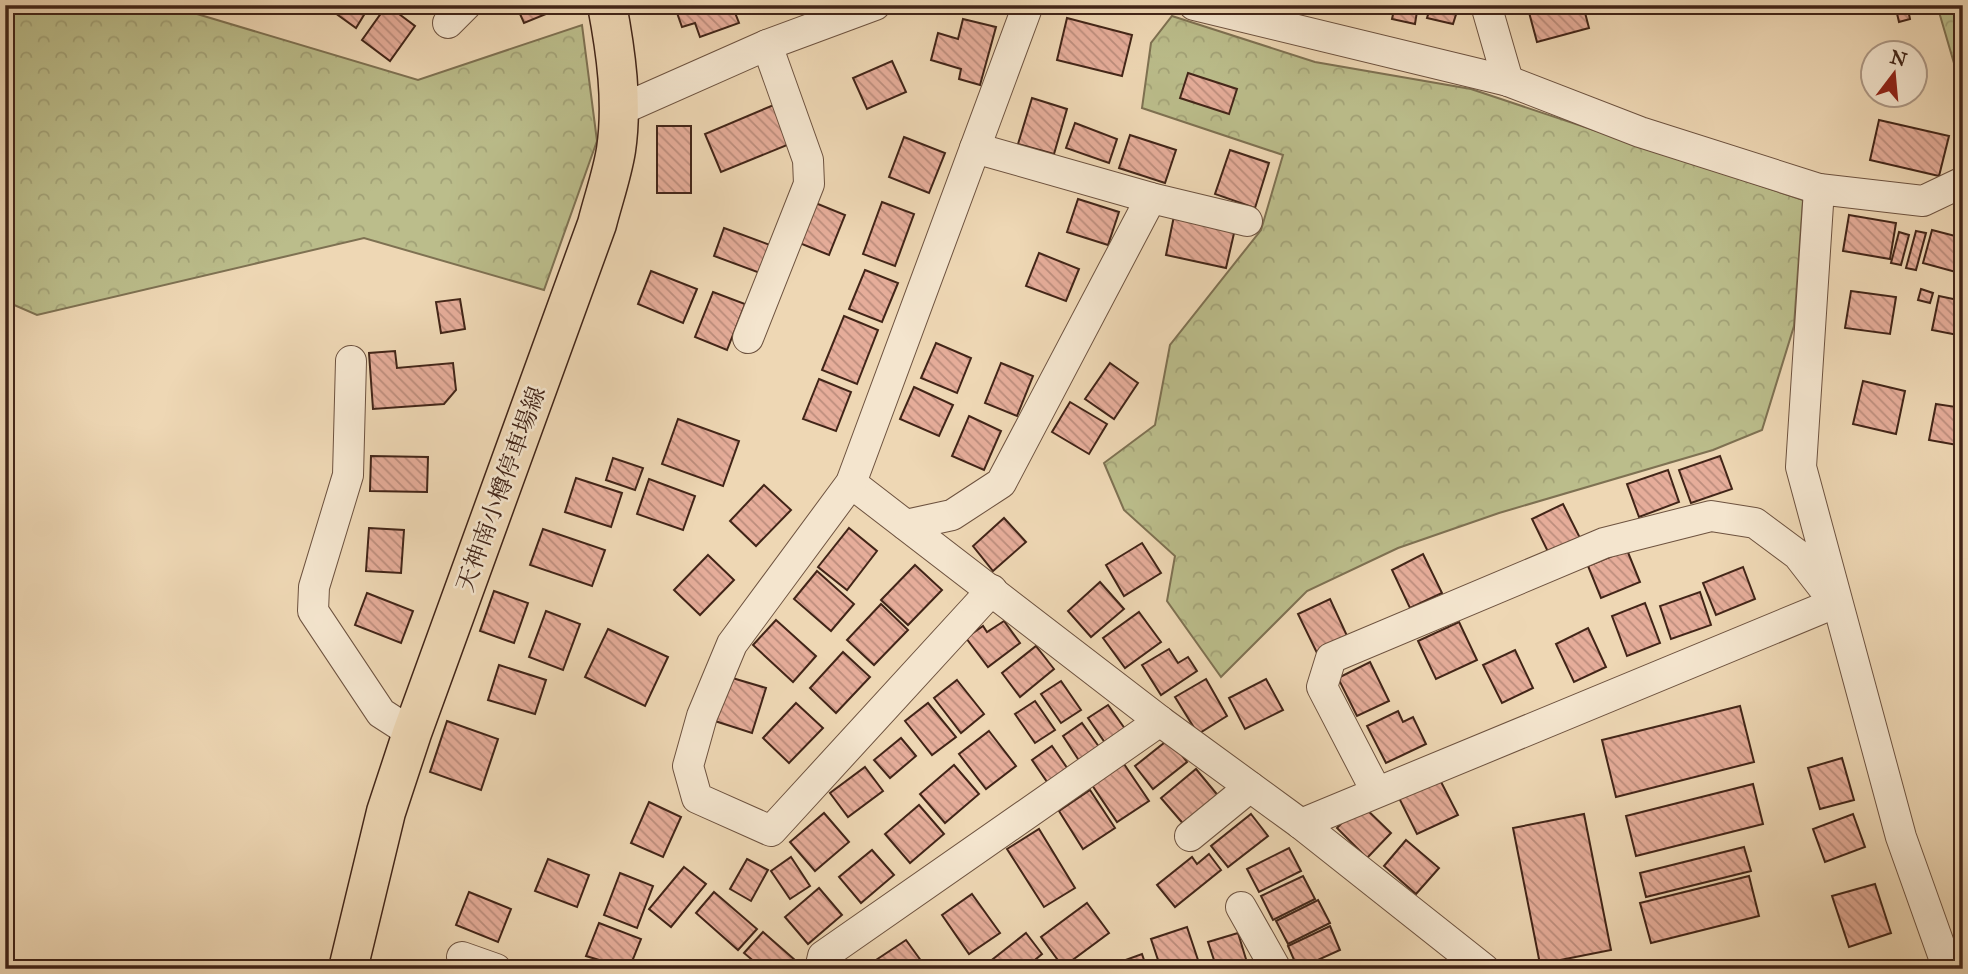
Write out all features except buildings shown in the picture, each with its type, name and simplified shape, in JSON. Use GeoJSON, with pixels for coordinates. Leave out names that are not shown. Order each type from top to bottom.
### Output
{"type":"FeatureCollection","features":[{"type":"Feature","properties":{"kind":"main road","name":"天神南小樽停車場線"},"geometry":{"type":"LineString","coordinates":[[348,969],[386,812],[412,733],[597,224],[616,151],[618,111],[615,44],[607,5]]}},
{"type":"Feature","properties":{"kind":"street"},"geometry":{"type":"LineString","coordinates":[[618,111],[767,45],[875,5]]}},
{"type":"Feature","properties":{"kind":"street"},"geometry":{"type":"LineString","coordinates":[[992,590],[771,831],[697,798],[688,766],[702,716],[732,644],[851,483],[1028,5]]}},
{"type":"Feature","properties":{"kind":"street"},"geometry":{"type":"LineString","coordinates":[[1194,5],[1508,80],[1640,132],[1819,189],[1923,201],[1963,182]]}},
{"type":"Feature","properties":{"kind":"street"},"geometry":{"type":"LineString","coordinates":[[1486,5],[1508,80]]}},
{"type":"Feature","properties":{"kind":"street"},"geometry":{"type":"LineString","coordinates":[[748,338],[809,184],[808,160],[767,45]]}},
{"type":"Feature","properties":{"kind":"street"},"geometry":{"type":"LineString","coordinates":[[975,148],[1151,198],[1247,221]]}},
{"type":"Feature","properties":{"kind":"street"},"geometry":{"type":"LineString","coordinates":[[1819,189],[1801,467],[1835,603],[1901,837],[1948,969]]}},
{"type":"Feature","properties":{"kind":"street"},"geometry":{"type":"LineString","coordinates":[[906,525],[953,515],[1001,483],[1151,198]]}},
{"type":"Feature","properties":{"kind":"street"},"geometry":{"type":"LineString","coordinates":[[351,361],[348,475],[314,587],[313,611],[381,713],[412,733]]}},
{"type":"Feature","properties":{"kind":"street"},"geometry":{"type":"LineString","coordinates":[[851,483],[1160,721],[1301,824],[1484,969]]}},
{"type":"Feature","properties":{"kind":"street"},"geometry":{"type":"LineString","coordinates":[[1376,792],[1322,687],[1331,658],[1604,543],[1711,516],[1755,523],[1798,555],[1835,603]]}},
{"type":"Feature","properties":{"kind":"street"},"geometry":{"type":"LineString","coordinates":[[1301,824],[1835,603]]}},
{"type":"Feature","properties":{"kind":"street"},"geometry":{"type":"LineString","coordinates":[[820,969],[823,956],[1160,721]]}},
{"type":"Feature","properties":{"kind":"street"},"geometry":{"type":"LineString","coordinates":[[1189,836],[1250,787]]}},
{"type":"Feature","properties":{"kind":"street"},"geometry":{"type":"LineString","coordinates":[[1241,907],[1276,969]]}},
{"type":"Feature","properties":{"kind":"street"},"geometry":{"type":"LineString","coordinates":[[462,957],[496,969]]}},
{"type":"Feature","properties":{"kind":"green space"},"geometry":{"type":"Polygon","coordinates":[[[5,5],[167,5],[418,80],[582,25],[597,141],[544,290],[364,238],[37,315],[5,301],[5,5]]]}},
{"type":"Feature","properties":{"kind":"green space"},"geometry":{"type":"Polygon","coordinates":[[[1937,5],[1963,5],[1963,94],[1937,5]]]}},
{"type":"Feature","properties":{"kind":"green space"},"geometry":{"type":"Polygon","coordinates":[[[1172,16],[1315,62],[1471,89],[1803,200],[1794,326],[1762,430],[1713,450],[1499,513],[1398,548],[1307,591],[1221,677],[1167,601],[1175,556],[1124,510],[1104,463],[1155,425],[1170,345],[1261,230],[1283,155],[1142,108],[1151,43],[1172,16]]]}}]}
